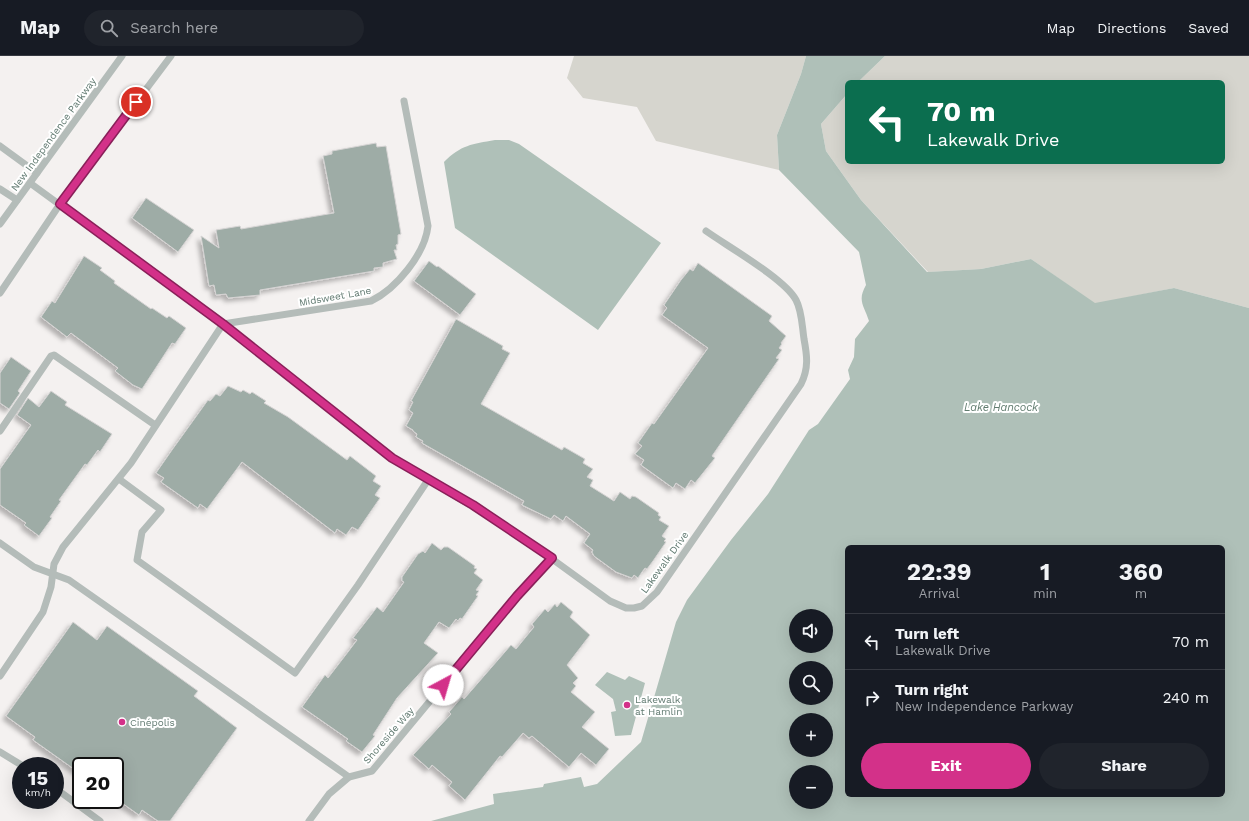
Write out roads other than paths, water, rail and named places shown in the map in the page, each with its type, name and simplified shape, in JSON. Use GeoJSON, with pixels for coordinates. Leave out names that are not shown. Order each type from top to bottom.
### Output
{"type":"FeatureCollection","features":[{"type":"Feature","properties":{"kind":"street","name":"New Independence Parkway"},"geometry":{"type":"LineString","coordinates":[[0,224],[122,56]]}},
{"type":"Feature","properties":{"kind":"street"},"geometry":{"type":"LineString","coordinates":[[0,293],[60,204],[171,56]]}},
{"type":"Feature","properties":{"kind":"street","name":"Midsweet Lane"},"geometry":{"type":"LineString","coordinates":[[223,324],[371,301],[390,291],[399,281],[424,245],[428,226],[404,101]]}},
{"type":"Feature","properties":{"kind":"street"},"geometry":{"type":"LineString","coordinates":[[0,146],[37,173]]}},
{"type":"Feature","properties":{"kind":"street","name":"Lakewalk Drive"},"geometry":{"type":"LineString","coordinates":[[30,182],[223,324],[377,447],[428,480],[497,520],[618,606],[626,608],[642,606],[657,592],[804,379],[807,366],[807,357],[796,300],[785,286],[776,279],[706,231]]}},
{"type":"Feature","properties":{"kind":"street"},"geometry":{"type":"LineString","coordinates":[[0,189],[17,200]]}},
{"type":"Feature","properties":{"kind":"street"},"geometry":{"type":"LineString","coordinates":[[0,676],[43,612],[49,596],[54,564],[63,547],[118,479],[223,324]]}},
{"type":"Feature","properties":{"kind":"street"},"geometry":{"type":"LineString","coordinates":[[0,432],[51,356],[54,355],[155,425]]}},
{"type":"Feature","properties":{"kind":"street"},"geometry":{"type":"LineString","coordinates":[[118,479],[161,510],[142,532],[137,560],[295,673],[358,585],[428,480]]}},
{"type":"Feature","properties":{"kind":"street"},"geometry":{"type":"LineString","coordinates":[[0,544],[34,567],[69,580],[349,777]]}},
{"type":"Feature","properties":{"kind":"street","name":"Shoreside Way"},"geometry":{"type":"LineString","coordinates":[[309,821],[329,794],[349,777],[372,771],[512,602],[552,558]]}},
{"type":"Feature","properties":{"kind":"street"},"geometry":{"type":"LineString","coordinates":[[0,752],[12,759]]}},
{"type":"Feature","properties":{"kind":"street"},"geometry":{"type":"LineString","coordinates":[[64,795],[100,821]]}},
{"type":"Feature","properties":{"kind":"water","name":"Lake Hancock"},"geometry":{"type":"Polygon","coordinates":[[[806,56],[885,56],[860,80],[845,80],[845,96],[821,124],[826,151],[861,200],[927,272],[981,269],[1031,259],[1095,303],[1174,288],[1249,308],[1249,821],[431,821],[494,804],[493,794],[543,787],[544,784],[581,777],[584,787],[597,784],[641,742],[676,622],[687,600],[731,540],[768,494],[809,430],[818,424],[850,379],[848,370],[854,357],[855,339],[869,321],[862,303],[863,290],[866,285],[859,252],[779,170],[777,135],[801,74],[806,56]]]}},
{"type":"Feature","properties":{"kind":"water"},"geometry":{"type":"Polygon","coordinates":[[[495,140],[509,140],[519,144],[661,243],[598,330],[455,228],[444,162],[450,156],[467,146],[495,140]]]}},
{"type":"Feature","properties":{"kind":"water","name":"Lakewalk at Hamlin"},"geometry":{"type":"Polygon","coordinates":[[[607,672],[625,680],[629,676],[645,683],[631,735],[615,736],[611,712],[616,711],[613,699],[595,685],[607,672]]]}},
{"type":"Feature","properties":{"kind":"place","name":"Lakewalk at Hamlin"},"geometry":{"type":"Point","coordinates":[627,705]}},
{"type":"Feature","properties":{"kind":"place","name":"Cinépolis"},"geometry":{"type":"Point","coordinates":[122,722]}}]}
